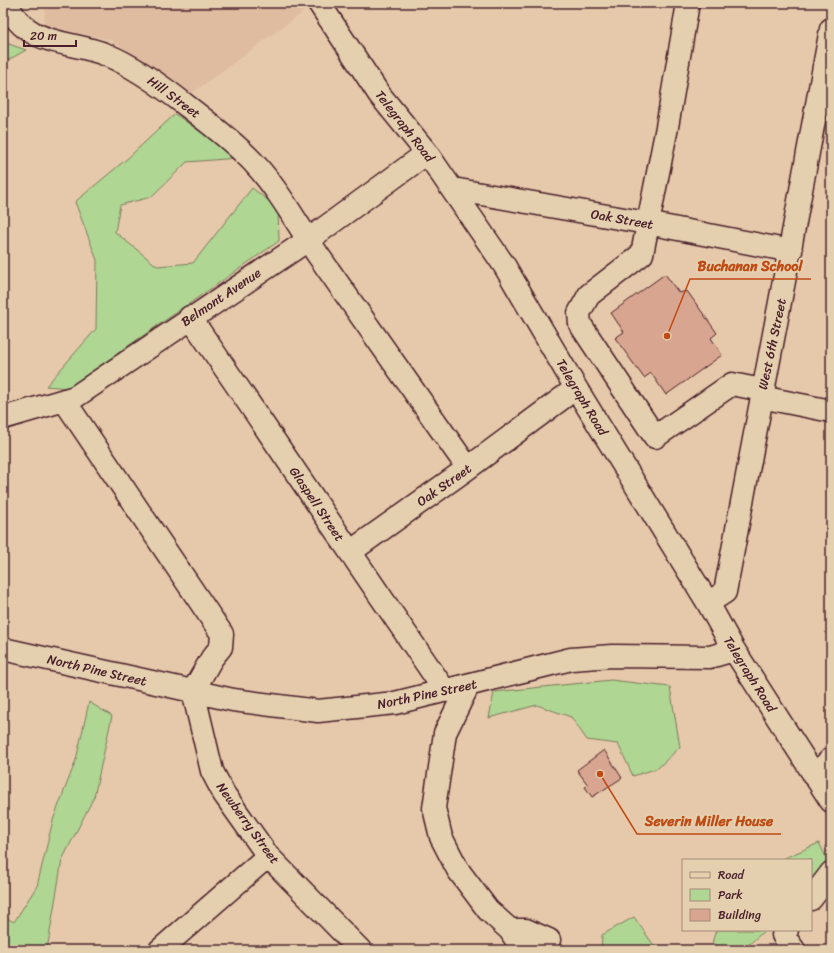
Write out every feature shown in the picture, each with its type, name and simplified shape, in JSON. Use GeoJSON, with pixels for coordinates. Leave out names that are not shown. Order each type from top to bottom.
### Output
{"type":"FeatureCollection","features":[{"type":"Feature","properties":{"kind":"street","name":"Hill Street"},"geometry":{"type":"LineString","coordinates":[[5,3],[13,17],[26,28],[46,40],[107,55],[160,84],[252,161],[278,193],[308,240],[468,468]]}},
{"type":"Feature","properties":{"kind":"street","name":"Telegraph Road"},"geometry":{"type":"LineString","coordinates":[[319,3],[379,94],[427,153],[504,265],[576,388],[708,603],[734,650],[831,801]]}},
{"type":"Feature","properties":{"kind":"street"},"geometry":{"type":"LineString","coordinates":[[688,3],[667,127],[642,254],[589,295],[579,313],[580,324],[655,437],[732,384],[762,394],[831,411]]}},
{"type":"Feature","properties":{"kind":"street","name":"West 6th Street"},"geometry":{"type":"LineString","coordinates":[[708,603],[725,592],[762,394],[791,251],[831,29]]}},
{"type":"Feature","properties":{"kind":"street","name":"Belmont Avenue"},"geometry":{"type":"LineString","coordinates":[[3,418],[75,397],[190,318],[308,240],[427,153]]}},
{"type":"Feature","properties":{"kind":"street","name":"Oak Street"},"geometry":{"type":"LineString","coordinates":[[453,189],[647,223],[791,251]]}},
{"type":"Feature","properties":{"kind":"street","name":"Glaspell Street"},"geometry":{"type":"LineString","coordinates":[[190,318],[445,691]]}},
{"type":"Feature","properties":{"kind":"street","name":"Oak Street"},"geometry":{"type":"LineString","coordinates":[[350,552],[468,468],[576,388]]}},
{"type":"Feature","properties":{"kind":"street"},"geometry":{"type":"LineString","coordinates":[[64,400],[222,634],[221,647],[212,658],[192,691]]}},
{"type":"Feature","properties":{"kind":"street","name":"North Pine Street"},"geometry":{"type":"LineString","coordinates":[[3,649],[233,700],[318,711],[395,703],[468,686],[571,659],[612,656],[710,657],[734,650]]}},
{"type":"Feature","properties":{"kind":"street"},"geometry":{"type":"LineString","coordinates":[[468,686],[445,733],[434,808],[441,837],[458,870],[488,910],[510,930],[518,943],[527,950]]}},
{"type":"Feature","properties":{"kind":"street","name":"Newberry Street"},"geometry":{"type":"LineString","coordinates":[[192,691],[212,771],[224,794],[268,856],[360,950]]}},
{"type":"Feature","properties":{"kind":"street"},"geometry":{"type":"LineString","coordinates":[[814,776],[831,759]]}},
{"type":"Feature","properties":{"kind":"street"},"geometry":{"type":"LineString","coordinates":[[160,950],[268,856]]}},
{"type":"Feature","properties":{"kind":"street"},"geometry":{"type":"LineString","coordinates":[[812,898],[831,873]]}},
{"type":"Feature","properties":{"kind":"street"},"geometry":{"type":"LineString","coordinates":[[510,930],[526,930],[549,940],[541,950]]}},
{"type":"Feature","properties":{"kind":"street"},"geometry":{"type":"LineString","coordinates":[[786,931],[783,935],[794,950]]}},
{"type":"Feature","properties":{"kind":"shaded area"},"geometry":{"type":"Polygon","coordinates":[[[72,3],[296,3],[303,12],[192,93],[111,40],[44,25],[45,9],[72,3]]]}},
{"type":"Feature","properties":{"kind":"green space"},"geometry":{"type":"Polygon","coordinates":[[[3,42],[26,50],[3,63],[3,42]]]}},
{"type":"Feature","properties":{"kind":"green space"},"geometry":{"type":"Polygon","coordinates":[[[175,114],[238,158],[187,162],[151,197],[120,205],[115,232],[157,266],[193,263],[252,188],[278,208],[279,241],[68,388],[46,386],[96,329],[97,260],[75,202],[129,157],[175,114]]]}},
{"type":"Feature","properties":{"kind":"green space"},"geometry":{"type":"Polygon","coordinates":[[[611,680],[670,687],[680,747],[658,768],[633,776],[618,744],[587,740],[571,717],[537,705],[489,718],[494,692],[611,680]]]}},
{"type":"Feature","properties":{"kind":"green space"},"geometry":{"type":"Polygon","coordinates":[[[89,702],[112,716],[94,797],[62,860],[47,950],[3,950],[3,916],[14,922],[37,886],[53,820],[76,760],[89,702]]]}},
{"type":"Feature","properties":{"kind":"green space"},"geometry":{"type":"Polygon","coordinates":[[[819,843],[828,861],[812,878],[812,859],[782,859],[819,843]]]}},
{"type":"Feature","properties":{"kind":"green space"},"geometry":{"type":"Polygon","coordinates":[[[634,917],[657,950],[601,950],[602,935],[634,917]]]}},
{"type":"Feature","properties":{"kind":"green space"},"geometry":{"type":"Polygon","coordinates":[[[716,931],[764,931],[743,950],[726,950],[712,943],[716,931]]]}},
{"type":"Feature","properties":{"kind":"building"},"geometry":{"type":"Polygon","coordinates":[[[665,274],[679,293],[687,291],[717,333],[711,338],[722,355],[666,395],[651,373],[644,378],[615,338],[624,332],[611,313],[665,274]]]}},
{"type":"Feature","properties":{"kind":"building"},"geometry":{"type":"Polygon","coordinates":[[[604,750],[622,778],[592,797],[585,787],[588,785],[577,770],[604,750]]]}},
{"type":"Feature","properties":{"kind":"place","name":"Buchanan School"},"geometry":{"type":"Point","coordinates":[667,336]}},
{"type":"Feature","properties":{"kind":"place","name":"Severin Miller House"},"geometry":{"type":"Point","coordinates":[600,774]}}]}
